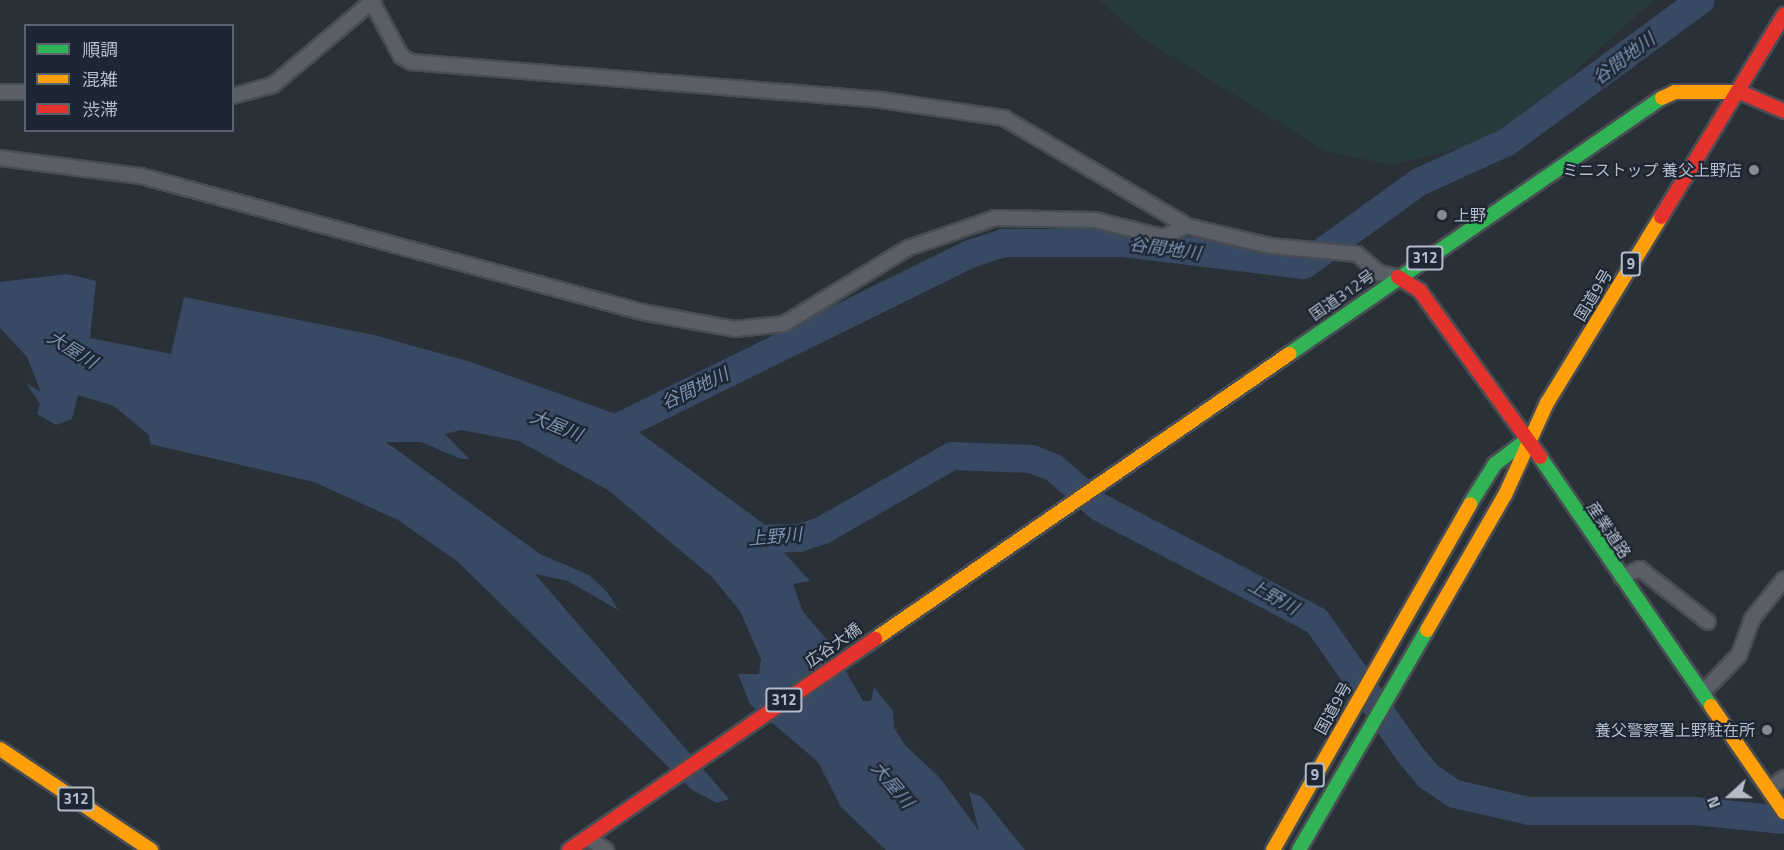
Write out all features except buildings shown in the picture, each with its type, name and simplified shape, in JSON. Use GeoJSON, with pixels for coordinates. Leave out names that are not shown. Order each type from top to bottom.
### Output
{"type":"FeatureCollection","features":[{"type":"Feature","properties":{"kind":"main road","name":"国道9号"},"geometry":{"type":"LineString","coordinates":[[1299,850],[1505,495],[1527,440],[1704,142],[1740,92],[1784,15]]}},
{"type":"Feature","properties":{"kind":"main road","name":"国道312号"},"geometry":{"type":"LineString","coordinates":[[977,565],[1067,507],[1656,101],[1675,92],[1740,92]]}},
{"type":"Feature","properties":{"kind":"main road"},"geometry":{"type":"LineString","coordinates":[[1740,92],[1784,111]]}},
{"type":"Feature","properties":{"kind":"main road","name":"産業道路"},"geometry":{"type":"LineString","coordinates":[[1398,277],[1420,291],[1527,440],[1780,807]]}},
{"type":"Feature","properties":{"kind":"main road","name":"国道9号"},"geometry":{"type":"LineString","coordinates":[[1273,850],[1372,672],[1484,480],[1495,464],[1527,440]]}},
{"type":"Feature","properties":{"kind":"main road","name":"広谷大橋"},"geometry":{"type":"LineString","coordinates":[[589,837],[977,565]]}},
{"type":"Feature","properties":{"kind":"main road","name":"312"},"geometry":{"type":"LineString","coordinates":[[0,748],[151,850]]}},
{"type":"Feature","properties":{"kind":"main road","name":"312"},"geometry":{"type":"LineString","coordinates":[[569,850],[589,837]]}},
{"type":"Feature","properties":{"kind":"street"},"geometry":{"type":"LineString","coordinates":[[234,95],[273,85],[373,0],[401,56],[411,62],[874,99],[1004,118],[1187,226],[1270,246],[1357,254],[1380,273],[1398,277]]}},
{"type":"Feature","properties":{"kind":"street"},"geometry":{"type":"LineString","coordinates":[[0,93],[24,92]]}},
{"type":"Feature","properties":{"kind":"street"},"geometry":{"type":"LineString","coordinates":[[0,158],[141,176],[642,312],[735,329],[784,324],[908,248],[995,218],[1095,220],[1163,237],[1187,226]]}},
{"type":"Feature","properties":{"kind":"street"},"geometry":{"type":"LineString","coordinates":[[1621,577],[1640,569],[1708,622]]}},
{"type":"Feature","properties":{"kind":"street"},"geometry":{"type":"LineString","coordinates":[[1702,693],[1739,655],[1752,619],[1784,579]]}},
{"type":"Feature","properties":{"kind":"street"},"geometry":{"type":"LineString","coordinates":[[1769,789],[1784,778]]}},
{"type":"Feature","properties":{"kind":"street"},"geometry":{"type":"LineString","coordinates":[[589,837],[606,850]]}},
{"type":"Feature","properties":{"kind":"green space"},"geometry":{"type":"Polygon","coordinates":[[[1099,0],[1654,0],[1579,67],[1544,112],[1486,142],[1390,165],[1326,151],[1142,38],[1099,0]]]}},
{"type":"Feature","properties":{"kind":"water","name":"大屋川"},"geometry":{"type":"Polygon","coordinates":[[[67,274],[96,281],[90,338],[171,354],[184,297],[374,335],[471,362],[613,413],[772,530],[800,538],[777,545],[810,581],[793,584],[803,612],[829,642],[863,701],[871,701],[874,687],[893,711],[894,728],[905,745],[940,778],[979,831],[969,792],[982,797],[1025,850],[886,850],[841,807],[818,762],[750,704],[738,674],[759,674],[761,659],[740,611],[711,576],[608,490],[519,441],[461,430],[445,434],[469,459],[461,459],[421,442],[386,442],[540,554],[589,575],[608,593],[618,610],[568,581],[535,574],[729,799],[717,803],[692,790],[458,562],[398,520],[314,482],[150,444],[149,435],[114,406],[78,395],[72,419],[56,425],[37,414],[40,404],[26,383],[41,392],[27,357],[0,328],[0,282],[67,274]]]}},
{"type":"Feature","properties":{"kind":"waterway","name":"谷間地川"},"geometry":{"type":"LineString","coordinates":[[592,440],[970,254],[1003,243],[1124,243],[1304,265],[1419,182],[1507,142],[1701,0]]}},
{"type":"Feature","properties":{"kind":"waterway","name":"上野川"},"geometry":{"type":"LineString","coordinates":[[757,539],[799,538],[823,530],[952,456],[1032,459],[1054,468],[1099,507],[1317,621],[1409,753],[1428,776],[1455,794],[1529,811],[1694,811],[1784,820]]}},
{"type":"Feature","properties":{"kind":"traffic: fast"},"geometry":{"type":"LineString","coordinates":[[1289,354],[1662,98]]}},
{"type":"Feature","properties":{"kind":"traffic: fast"},"geometry":{"type":"LineString","coordinates":[[1470,504],[1495,464],[1527,440]]}},
{"type":"Feature","properties":{"kind":"traffic: fast"},"geometry":{"type":"LineString","coordinates":[[1540,457],[1711,706]]}},
{"type":"Feature","properties":{"kind":"traffic: fast"},"geometry":{"type":"LineString","coordinates":[[1299,850],[1427,630]]}},
{"type":"Feature","properties":{"kind":"traffic: slow"},"geometry":{"type":"LineString","coordinates":[[1662,98],[1675,92],[1740,92]]}},
{"type":"Feature","properties":{"kind":"traffic: slow"},"geometry":{"type":"LineString","coordinates":[[1427,630],[1505,495],[1547,403],[1661,217]]}},
{"type":"Feature","properties":{"kind":"traffic: slow"},"geometry":{"type":"LineString","coordinates":[[875,639],[1289,354]]}},
{"type":"Feature","properties":{"kind":"traffic: slow"},"geometry":{"type":"LineString","coordinates":[[1273,850],[1470,504]]}},
{"type":"Feature","properties":{"kind":"traffic: slow"},"geometry":{"type":"LineString","coordinates":[[1711,706],[1784,812]]}},
{"type":"Feature","properties":{"kind":"traffic: slow"},"geometry":{"type":"LineString","coordinates":[[0,749],[151,850]]}},
{"type":"Feature","properties":{"kind":"traffic: jam"},"geometry":{"type":"LineString","coordinates":[[1661,217],[1784,15]]}},
{"type":"Feature","properties":{"kind":"traffic: jam"},"geometry":{"type":"LineString","coordinates":[[1740,92],[1784,111]]}},
{"type":"Feature","properties":{"kind":"traffic: jam"},"geometry":{"type":"LineString","coordinates":[[1398,277],[1420,291],[1540,457]]}},
{"type":"Feature","properties":{"kind":"traffic: jam"},"geometry":{"type":"LineString","coordinates":[[569,850],[875,639]]}},
{"type":"Feature","properties":{"kind":"place","name":"ミニストップ 養父上野店"},"geometry":{"type":"Point","coordinates":[1754,170]}},
{"type":"Feature","properties":{"kind":"place","name":"上野"},"geometry":{"type":"Point","coordinates":[1442,215]}},
{"type":"Feature","properties":{"kind":"place","name":"養父警察署上野駐在所"},"geometry":{"type":"Point","coordinates":[1767,730]}}]}
